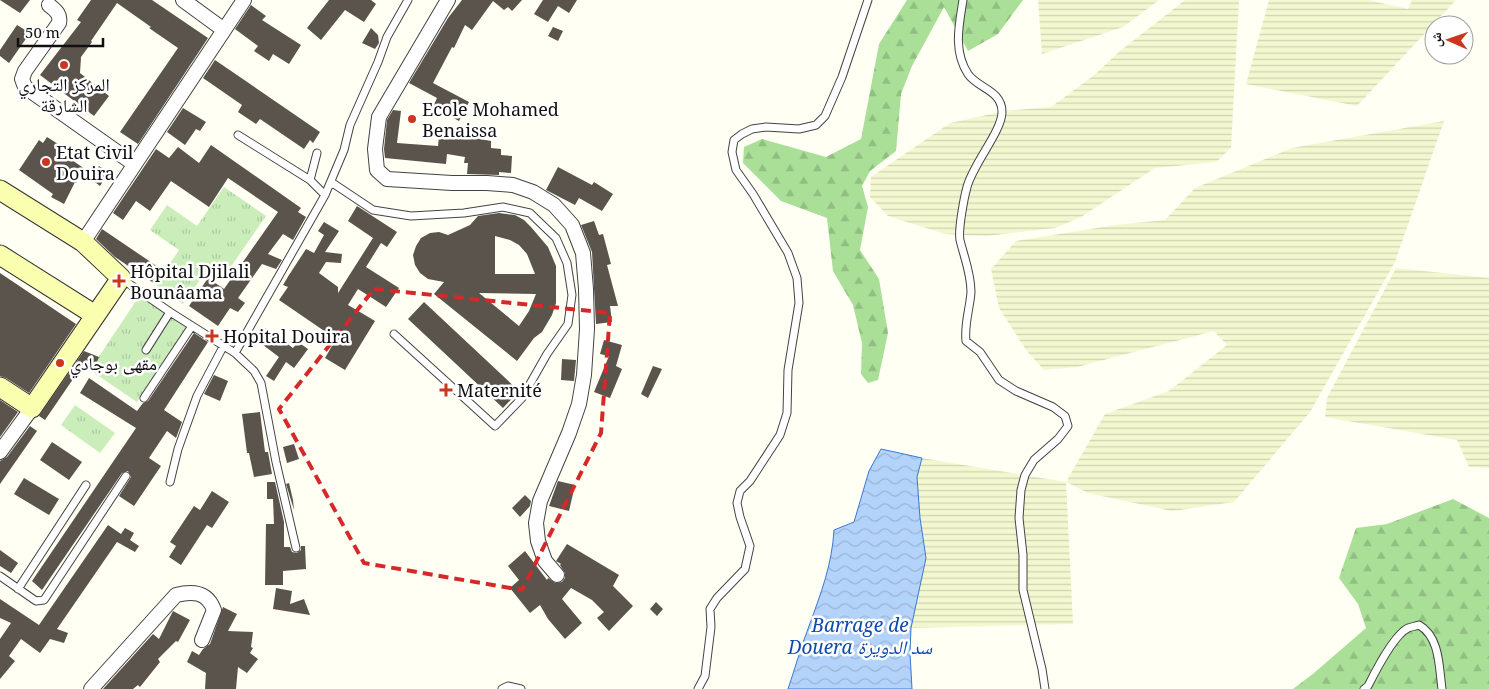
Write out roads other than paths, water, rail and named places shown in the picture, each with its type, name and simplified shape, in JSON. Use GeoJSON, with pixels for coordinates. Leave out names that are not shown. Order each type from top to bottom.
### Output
{"type":"FeatureCollection","features":[{"type":"Feature","properties":{"kind":"street"},"geometry":{"type":"LineString","coordinates":[[183,0],[224,30]]}},
{"type":"Feature","properties":{"kind":"street"},"geometry":{"type":"LineString","coordinates":[[83,242],[244,0]]}},
{"type":"Feature","properties":{"kind":"street"},"geometry":{"type":"LineString","coordinates":[[448,0],[379,117],[375,150],[377,170],[387,179],[452,183],[487,182],[513,185],[533,192],[554,205],[572,225],[583,253],[586,289],[587,328],[584,375],[579,404],[566,441],[540,502],[536,523],[538,541],[545,561],[557,575]]}},
{"type":"Feature","properties":{"kind":"street"},"geometry":{"type":"LineString","coordinates":[[48,2],[58,13],[59,23],[25,71],[22,79],[25,87],[134,164]]}},
{"type":"Feature","properties":{"kind":"street"},"geometry":{"type":"LineString","coordinates":[[0,190],[83,242],[121,278],[0,452]]}},
{"type":"Feature","properties":{"kind":"street"},"geometry":{"type":"LineString","coordinates":[[0,255],[95,315]]}},
{"type":"Feature","properties":{"kind":"street"},"geometry":{"type":"LineString","coordinates":[[0,387],[32,408]]}},
{"type":"Feature","properties":{"kind":"street"},"geometry":{"type":"LineString","coordinates":[[91,689],[176,595],[192,592],[207,598],[212,604],[214,610],[202,640]]}},
{"type":"Feature","properties":{"kind":"lane"},"geometry":{"type":"LineString","coordinates":[[235,353],[325,195],[344,150],[350,125],[387,37],[408,0]]}},
{"type":"Feature","properties":{"kind":"lane"},"geometry":{"type":"LineString","coordinates":[[698,689],[705,676],[711,627],[710,609],[717,598],[744,569],[750,546],[737,504],[740,491],[750,481],[780,435],[787,413],[789,357],[799,303],[797,278],[788,253],[753,194],[736,170],[732,152],[734,140],[752,129],[766,127],[799,129],[816,125],[825,116],[842,77],[868,0]]}},
{"type":"Feature","properties":{"kind":"lane"},"geometry":{"type":"LineString","coordinates":[[963,0],[957,33],[960,58],[973,80],[993,92],[1000,102],[1002,112],[997,129],[974,167],[966,190],[960,238],[969,272],[971,292],[965,328],[966,341],[980,352],[999,380],[1016,391],[1053,407],[1065,416],[1068,426],[1058,439],[1034,460],[1025,475],[1021,490],[1019,518],[1023,555],[1023,590],[1045,689]]}},
{"type":"Feature","properties":{"kind":"lane"},"geometry":{"type":"LineString","coordinates":[[238,135],[310,180],[325,195]]}},
{"type":"Feature","properties":{"kind":"lane"},"geometry":{"type":"LineString","coordinates":[[310,180],[318,153]]}},
{"type":"Feature","properties":{"kind":"lane"},"geometry":{"type":"LineString","coordinates":[[331,182],[373,210],[411,216],[464,213],[503,207],[530,213],[556,238],[567,263],[572,295],[568,324],[522,398],[496,426],[394,334]]}},
{"type":"Feature","properties":{"kind":"lane"},"geometry":{"type":"LineString","coordinates":[[121,278],[235,353],[254,371],[260,383],[296,548]]}},
{"type":"Feature","properties":{"kind":"lane"},"geometry":{"type":"LineString","coordinates":[[146,350],[170,312]]}},
{"type":"Feature","properties":{"kind":"lane"},"geometry":{"type":"LineString","coordinates":[[144,398],[192,326]]}},
{"type":"Feature","properties":{"kind":"lane"},"geometry":{"type":"LineString","coordinates":[[170,482],[178,449],[197,396],[224,346]]}},
{"type":"Feature","properties":{"kind":"lane"},"geometry":{"type":"LineString","coordinates":[[0,576],[36,601],[44,600],[126,476]]}},
{"type":"Feature","properties":{"kind":"lane"},"geometry":{"type":"LineString","coordinates":[[18,588],[86,486]]}},
{"type":"Feature","properties":{"kind":"lane"},"geometry":{"type":"LineString","coordinates":[[1364,689],[1368,686],[1399,636],[1407,629],[1419,625],[1428,630],[1436,645],[1442,689]]}},
{"type":"Feature","properties":{"kind":"lane"},"geometry":{"type":"LineString","coordinates":[[502,689],[508,686],[521,689]]}},
{"type":"Feature","properties":{"kind":"water","name":"Barrage de Douera سد الدويرة"},"geometry":{"type":"Polygon","coordinates":[[[881,449],[922,458],[917,477],[920,518],[926,558],[911,628],[912,689],[788,689],[825,579],[831,555],[834,530],[854,522],[869,471],[881,449]]]}},
{"type":"Feature","properties":{"kind":"place","name":"المركز التجاري الشارقة"},"geometry":{"type":"Point","coordinates":[64,65]}},
{"type":"Feature","properties":{"kind":"place","name":"Ecole Mohamed Benaissa"},"geometry":{"type":"Point","coordinates":[412,119]}},
{"type":"Feature","properties":{"kind":"place","name":"Etat Civil Douira"},"geometry":{"type":"Point","coordinates":[46,162]}},
{"type":"Feature","properties":{"kind":"place","name":"Hôpital Djilali Bounâama"},"geometry":{"type":"Point","coordinates":[119,281]}},
{"type":"Feature","properties":{"kind":"place","name":"Hopital Douira"},"geometry":{"type":"Point","coordinates":[212,336]}},
{"type":"Feature","properties":{"kind":"place","name":"مقهى بوجادي"},"geometry":{"type":"Point","coordinates":[60,363]}},
{"type":"Feature","properties":{"kind":"place","name":"Maternité"},"geometry":{"type":"Point","coordinates":[446,390]}}]}
